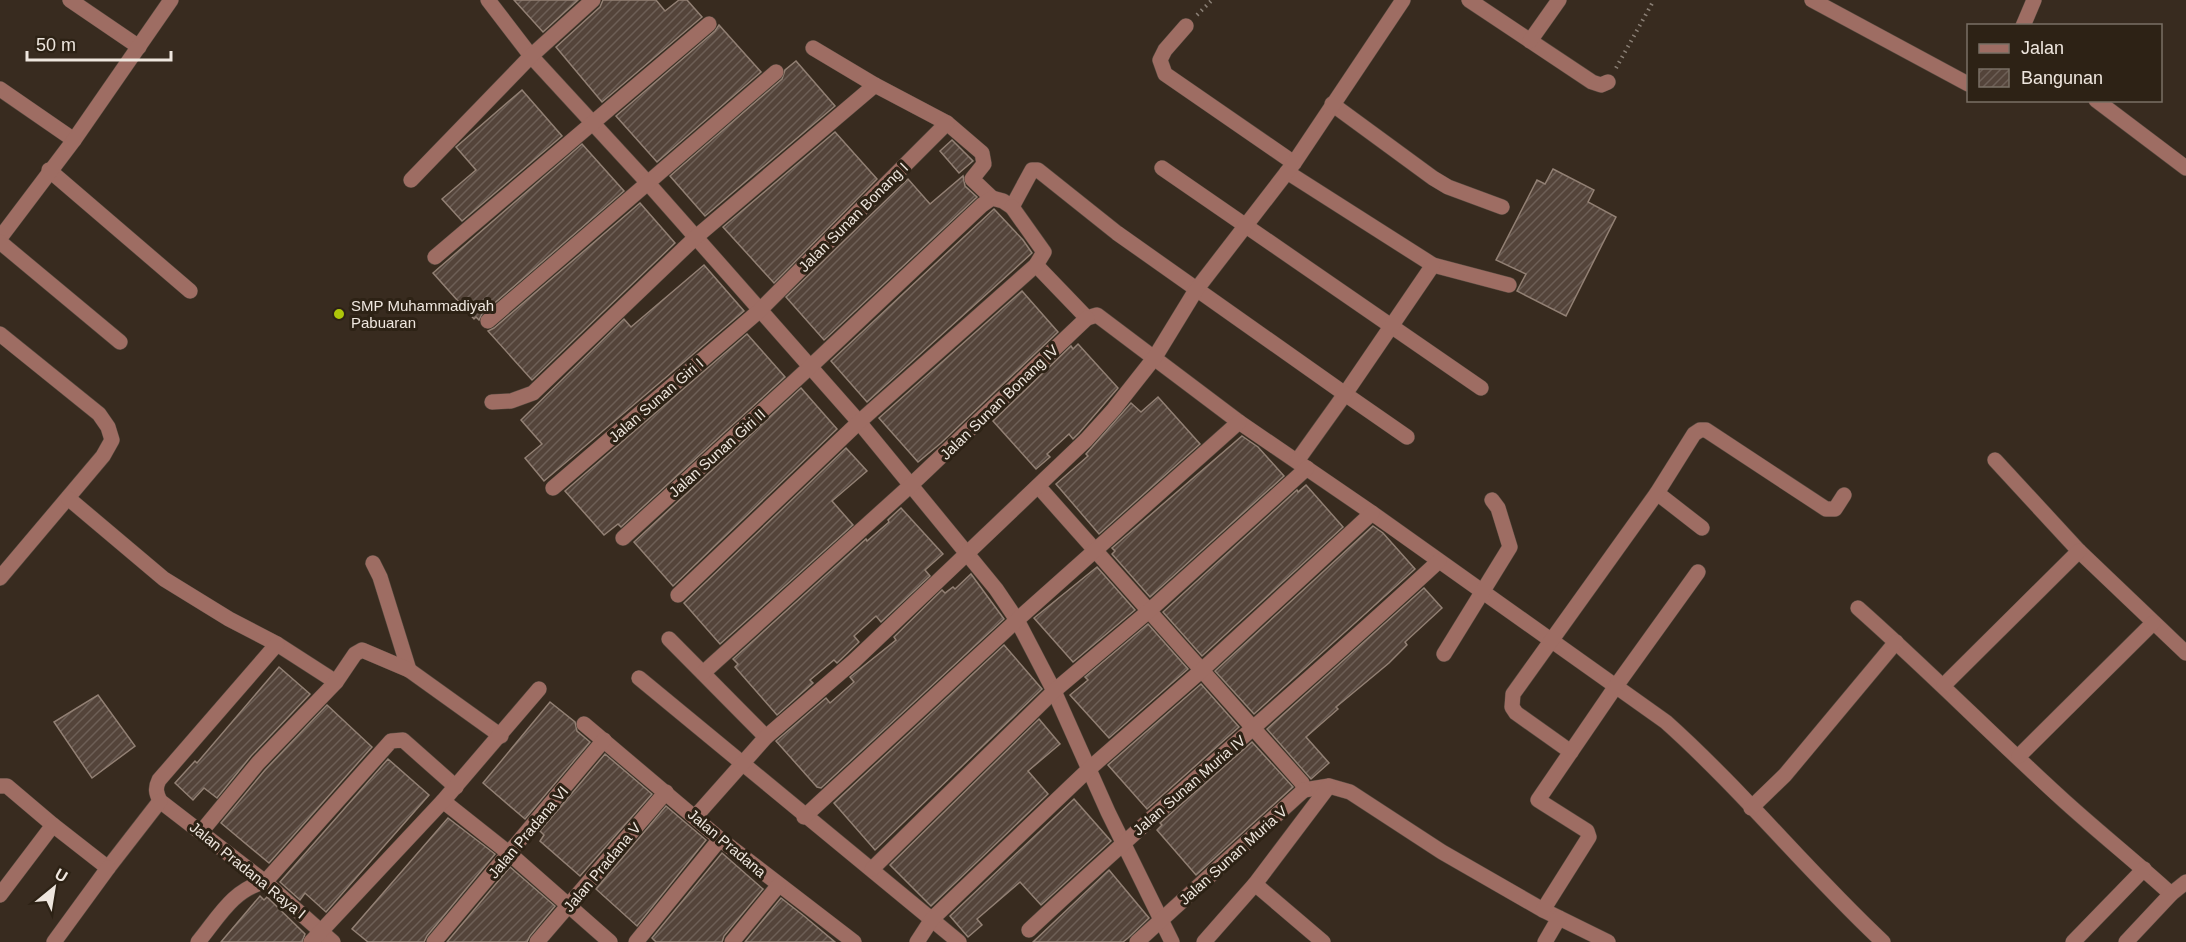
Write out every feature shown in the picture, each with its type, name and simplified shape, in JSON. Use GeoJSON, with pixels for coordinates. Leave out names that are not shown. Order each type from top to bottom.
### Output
{"type":"FeatureCollection","features":[{"type":"Feature","properties":{"kind":"street"},"geometry":{"type":"LineString","coordinates":[[70,0],[139,46]]}},
{"type":"Feature","properties":{"kind":"street"},"geometry":{"type":"LineString","coordinates":[[120,342],[0,240],[49,170],[74,140],[171,0]]}},
{"type":"Feature","properties":{"kind":"street"},"geometry":{"type":"LineString","coordinates":[[488,0],[531,56],[647,182],[859,422],[967,552],[1017,620],[1054,691],[1172,942]]}},
{"type":"Feature","properties":{"kind":"street"},"geometry":{"type":"LineString","coordinates":[[411,180],[531,56],[593,0]]}},
{"type":"Feature","properties":{"kind":"street"},"geometry":{"type":"LineString","coordinates":[[695,817],[766,737],[854,661],[1108,416],[1155,357],[1196,290],[1290,167],[1403,0]]}},
{"type":"Feature","properties":{"kind":"street"},"geometry":{"type":"LineString","coordinates":[[1530,41],[1559,0]]}},
{"type":"Feature","properties":{"kind":"street"},"geometry":{"type":"LineString","coordinates":[[1812,0],[1967,83]]}},
{"type":"Feature","properties":{"kind":"street"},"geometry":{"type":"LineString","coordinates":[[2024,24],[2034,0]]}},
{"type":"Feature","properties":{"kind":"street"},"geometry":{"type":"LineString","coordinates":[[1472,1],[1592,82],[1600,85],[1608,82]]}},
{"type":"Feature","properties":{"kind":"street"},"geometry":{"type":"LineString","coordinates":[[435,257],[709,24]]}},
{"type":"Feature","properties":{"kind":"street"},"geometry":{"type":"LineString","coordinates":[[1186,26],[1165,50],[1160,60],[1165,74],[1290,167],[1433,265],[1509,285]]}},
{"type":"Feature","properties":{"kind":"street"},"geometry":{"type":"LineString","coordinates":[[678,594],[859,422],[1036,265],[1044,252],[1011,207],[1003,201],[992,198],[972,179],[984,164],[982,153],[948,123],[874,85],[813,48]]}},
{"type":"Feature","properties":{"kind":"street"},"geometry":{"type":"LineString","coordinates":[[488,321],[776,72]]}},
{"type":"Feature","properties":{"kind":"street"},"geometry":{"type":"LineString","coordinates":[[492,402],[511,401],[533,393],[696,237],[874,85]]}},
{"type":"Feature","properties":{"kind":"street"},"geometry":{"type":"LineString","coordinates":[[0,89],[74,140]]}},
{"type":"Feature","properties":{"kind":"street"},"geometry":{"type":"LineString","coordinates":[[2099,102],[2186,168]]}},
{"type":"Feature","properties":{"kind":"street"},"geometry":{"type":"LineString","coordinates":[[1332,104],[1433,178],[1448,187],[1502,207]]}},
{"type":"Feature","properties":{"kind":"street","name":"Jalan Sunan Bonang I"},"geometry":{"type":"LineString","coordinates":[[759,311],[948,123]]}},
{"type":"Feature","properties":{"kind":"street"},"geometry":{"type":"LineString","coordinates":[[1162,168],[1481,388]]}},
{"type":"Feature","properties":{"kind":"street"},"geometry":{"type":"LineString","coordinates":[[49,170],[190,291]]}},
{"type":"Feature","properties":{"kind":"street"},"geometry":{"type":"LineString","coordinates":[[1011,207],[1029,174],[1038,170],[1117,233],[1407,437]]}},
{"type":"Feature","properties":{"kind":"street","name":"Jalan Sunan Giri II"},"geometry":{"type":"LineString","coordinates":[[624,538],[992,198]]}},
{"type":"Feature","properties":{"kind":"street"},"geometry":{"type":"LineString","coordinates":[[1036,265],[1086,318],[1097,315],[1239,422],[1666,722],[1706,758],[1835,897],[1883,942]]}},
{"type":"Feature","properties":{"kind":"street"},"geometry":{"type":"LineString","coordinates":[[872,869],[1054,691],[1150,610],[1302,465],[1345,394],[1393,328],[1433,265]]}},
{"type":"Feature","properties":{"kind":"street","name":"Jalan Sunan Giri I"},"geometry":{"type":"LineString","coordinates":[[553,488],[759,311]]}},
{"type":"Feature","properties":{"kind":"street","name":"Jalan Sunan Bonang IV"},"geometry":{"type":"LineString","coordinates":[[703,673],[911,485],[1086,318]]}},
{"type":"Feature","properties":{"kind":"street"},"geometry":{"type":"LineString","coordinates":[[0,334],[99,414],[108,426],[112,440],[103,456],[0,578]]}},
{"type":"Feature","properties":{"kind":"street"},"geometry":{"type":"LineString","coordinates":[[804,817],[1017,620],[1239,422]]}},
{"type":"Feature","properties":{"kind":"street"},"geometry":{"type":"LineString","coordinates":[[1571,752],[1533,728],[1512,707],[1514,694],[1657,493],[1694,434],[1700,430],[1706,430],[1826,509],[1835,509],[1844,495]]}},
{"type":"Feature","properties":{"kind":"street"},"geometry":{"type":"LineString","coordinates":[[1995,460],[2079,551],[2186,653]]}},
{"type":"Feature","properties":{"kind":"street"},"geometry":{"type":"LineString","coordinates":[[1038,486],[1302,783],[1304,790],[1329,786],[1350,792],[1442,852],[1543,910],[1608,942]]}},
{"type":"Feature","properties":{"kind":"street"},"geometry":{"type":"LineString","coordinates":[[1657,493],[1702,528]]}},
{"type":"Feature","properties":{"kind":"street"},"geometry":{"type":"LineString","coordinates":[[68,498],[164,579],[228,619],[277,644],[336,682]]}},
{"type":"Feature","properties":{"kind":"street"},"geometry":{"type":"LineString","coordinates":[[1444,654],[1510,547],[1498,508],[1492,500]]}},
{"type":"Feature","properties":{"kind":"street"},"geometry":{"type":"LineString","coordinates":[[917,942],[932,919],[1089,769],[1202,670],[1371,513]]}},
{"type":"Feature","properties":{"kind":"street"},"geometry":{"type":"LineString","coordinates":[[1944,686],[2079,551]]}},
{"type":"Feature","properties":{"kind":"street","name":"Jalan Sunan Muria IV"},"geometry":{"type":"LineString","coordinates":[[1029,930],[1124,841],[1254,729],[1439,561]]}},
{"type":"Feature","properties":{"kind":"street"},"geometry":{"type":"LineString","coordinates":[[373,563],[380,577],[410,670]]}},
{"type":"Feature","properties":{"kind":"street"},"geometry":{"type":"LineString","coordinates":[[1543,910],[1588,837],[1587,831],[1538,800],[1698,572]]}},
{"type":"Feature","properties":{"kind":"street"},"geometry":{"type":"LineString","coordinates":[[1858,608],[2019,756],[2061,798],[2171,894]]}},
{"type":"Feature","properties":{"kind":"street"},"geometry":{"type":"LineString","coordinates":[[2019,756],[2153,623]]}},
{"type":"Feature","properties":{"kind":"street"},"geometry":{"type":"LineString","coordinates":[[669,639],[766,737]]}},
{"type":"Feature","properties":{"kind":"street"},"geometry":{"type":"LineString","coordinates":[[1751,808],[1785,775],[1896,642]]}},
{"type":"Feature","properties":{"kind":"street"},"geometry":{"type":"LineString","coordinates":[[54,942],[160,801],[156,786],[159,780],[277,644]]}},
{"type":"Feature","properties":{"kind":"street"},"geometry":{"type":"LineString","coordinates":[[201,832],[258,762],[336,682],[355,654],[362,650],[410,670],[501,736]]}},
{"type":"Feature","properties":{"kind":"street"},"geometry":{"type":"LineString","coordinates":[[639,678],[804,817],[872,869],[959,942]]}},
{"type":"Feature","properties":{"kind":"street"},"geometry":{"type":"LineString","coordinates":[[310,942],[456,788],[538,689]]}},
{"type":"Feature","properties":{"kind":"street"},"geometry":{"type":"LineString","coordinates":[[584,724],[604,740]]}},
{"type":"Feature","properties":{"kind":"street"},"geometry":{"type":"LineString","coordinates":[[198,942],[238,893],[250,885],[266,882],[391,741],[403,740],[456,788]]}},
{"type":"Feature","properties":{"kind":"street","name":"Jalan Pradana"},"geometry":{"type":"LineString","coordinates":[[604,740],[836,937],[854,942]]}},
{"type":"Feature","properties":{"kind":"street","name":"Jalan Pradana VI"},"geometry":{"type":"LineString","coordinates":[[434,942],[604,740]]}},
{"type":"Feature","properties":{"kind":"street"},"geometry":{"type":"LineString","coordinates":[[0,786],[7,786],[108,868]]}},
{"type":"Feature","properties":{"kind":"street"},"geometry":{"type":"LineString","coordinates":[[1204,942],[1256,884],[1329,786]]}},
{"type":"Feature","properties":{"kind":"street","name":"Jalan Sunan Muria V"},"geometry":{"type":"LineString","coordinates":[[1137,942],[1304,790]]}},
{"type":"Feature","properties":{"kind":"street","name":"Jalan Pradana V"},"geometry":{"type":"LineString","coordinates":[[537,942],[666,792]]}},
{"type":"Feature","properties":{"kind":"street","name":"Jalan Pradana Raya I"},"geometry":{"type":"LineString","coordinates":[[160,801],[266,882],[333,942]]}},
{"type":"Feature","properties":{"kind":"street"},"geometry":{"type":"LineString","coordinates":[[444,801],[510,854],[610,942]]}},
{"type":"Feature","properties":{"kind":"street"},"geometry":{"type":"LineString","coordinates":[[0,895],[53,825]]}},
{"type":"Feature","properties":{"kind":"street"},"geometry":{"type":"LineString","coordinates":[[636,942],[720,839]]}},
{"type":"Feature","properties":{"kind":"street"},"geometry":{"type":"LineString","coordinates":[[2073,942],[2144,869]]}},
{"type":"Feature","properties":{"kind":"street"},"geometry":{"type":"LineString","coordinates":[[2126,942],[2171,894],[2186,882]]}},
{"type":"Feature","properties":{"kind":"street"},"geometry":{"type":"LineString","coordinates":[[1256,884],[1323,942]]}},
{"type":"Feature","properties":{"kind":"street"},"geometry":{"type":"LineString","coordinates":[[732,942],[778,886]]}},
{"type":"Feature","properties":{"kind":"street"},"geometry":{"type":"LineString","coordinates":[[1545,942],[1559,918]]}},
{"type":"Feature","properties":{"kind":"path"},"geometry":{"type":"LineString","coordinates":[[1608,82],[1654,0]]}},
{"type":"Feature","properties":{"kind":"building"},"geometry":{"type":"Polygon","coordinates":[[[514,0],[578,0],[543,32],[514,0]]]}},
{"type":"Feature","properties":{"kind":"building"},"geometry":{"type":"Polygon","coordinates":[[[603,0],[656,0],[665,11],[679,0],[687,0],[702,17],[602,102],[556,47],[600,7],[603,0]]]}},
{"type":"Feature","properties":{"kind":"building"},"geometry":{"type":"Polygon","coordinates":[[[719,25],[761,72],[657,162],[616,116],[715,31],[719,25]]]}},
{"type":"Feature","properties":{"kind":"building"},"geometry":{"type":"Polygon","coordinates":[[[796,61],[835,106],[705,216],[670,176],[782,79],[785,70],[796,61]]]}},
{"type":"Feature","properties":{"kind":"building"},"geometry":{"type":"Polygon","coordinates":[[[522,90],[562,136],[462,221],[442,199],[476,170],[456,147],[522,90]]]}},
{"type":"Feature","properties":{"kind":"building"},"geometry":{"type":"Polygon","coordinates":[[[835,132],[877,179],[774,283],[723,227],[835,132]]]}},
{"type":"Feature","properties":{"kind":"building"},"geometry":{"type":"Polygon","coordinates":[[[952,140],[973,161],[959,173],[940,151],[952,140]]]}},
{"type":"Feature","properties":{"kind":"building"},"geometry":{"type":"Polygon","coordinates":[[[582,144],[624,191],[482,314],[479,320],[476,317],[474,319],[433,273],[582,144]]]}},
{"type":"Feature","properties":{"kind":"building"},"geometry":{"type":"Polygon","coordinates":[[[1553,169],[1594,190],[1588,202],[1616,217],[1566,316],[1517,291],[1526,274],[1496,260],[1537,180],[1545,184],[1553,169]]]}},
{"type":"Feature","properties":{"kind":"building"},"geometry":{"type":"Polygon","coordinates":[[[963,176],[965,186],[977,197],[824,340],[786,297],[908,179],[930,204],[963,176]]]}},
{"type":"Feature","properties":{"kind":"building"},"geometry":{"type":"Polygon","coordinates":[[[640,203],[675,243],[532,380],[488,331],[640,203]]]}},
{"type":"Feature","properties":{"kind":"building"},"geometry":{"type":"Polygon","coordinates":[[[994,209],[1032,253],[867,402],[831,361],[994,209]]]}},
{"type":"Feature","properties":{"kind":"building"},"geometry":{"type":"Polygon","coordinates":[[[704,265],[744,311],[544,481],[525,458],[542,444],[521,420],[624,319],[631,327],[704,265]]]}},
{"type":"Feature","properties":{"kind":"building"},"geometry":{"type":"Polygon","coordinates":[[[1022,291],[1058,332],[918,462],[879,418],[1022,291]]]}},
{"type":"Feature","properties":{"kind":"building"},"geometry":{"type":"Polygon","coordinates":[[[747,334],[785,377],[621,527],[618,524],[604,535],[565,491],[747,334]]]}},
{"type":"Feature","properties":{"kind":"building"},"geometry":{"type":"Polygon","coordinates":[[[1078,344],[1118,388],[1073,439],[1069,434],[1047,454],[1050,457],[1036,469],[993,421],[1071,346],[1073,349],[1078,344]]]}},
{"type":"Feature","properties":{"kind":"building"},"geometry":{"type":"Polygon","coordinates":[[[801,388],[837,429],[673,586],[634,542],[801,388]]]}},
{"type":"Feature","properties":{"kind":"building"},"geometry":{"type":"Polygon","coordinates":[[[1158,397],[1200,444],[1099,534],[1056,484],[1088,456],[1086,454],[1131,403],[1141,412],[1158,397]]]}},
{"type":"Feature","properties":{"kind":"building"},"geometry":{"type":"Polygon","coordinates":[[[1242,436],[1258,447],[1284,476],[1150,597],[1112,554],[1115,551],[1112,548],[1242,436]]]}},
{"type":"Feature","properties":{"kind":"building"},"geometry":{"type":"Polygon","coordinates":[[[846,448],[867,471],[832,501],[853,525],[720,644],[684,603],[846,448]]]}},
{"type":"Feature","properties":{"kind":"building"},"geometry":{"type":"Polygon","coordinates":[[[1306,485],[1343,527],[1202,656],[1163,612],[1297,490],[1298,492],[1306,485]]]}},
{"type":"Feature","properties":{"kind":"building"},"geometry":{"type":"Polygon","coordinates":[[[901,508],[943,554],[925,570],[930,576],[881,622],[876,616],[854,636],[859,642],[837,663],[834,660],[810,680],[813,683],[777,715],[735,667],[738,664],[733,659],[866,539],[867,541],[889,522],[888,520],[901,508]]]}},
{"type":"Feature","properties":{"kind":"building"},"geometry":{"type":"Polygon","coordinates":[[[1373,526],[1383,533],[1415,569],[1254,714],[1215,671],[1373,526]]]}},
{"type":"Feature","properties":{"kind":"building"},"geometry":{"type":"Polygon","coordinates":[[[1097,567],[1135,610],[1073,662],[1034,618],[1097,567]]]}},
{"type":"Feature","properties":{"kind":"building"},"geometry":{"type":"Polygon","coordinates":[[[971,574],[1004,619],[821,788],[817,787],[776,741],[826,698],[830,703],[854,682],[850,677],[896,640],[894,637],[942,590],[945,593],[953,587],[955,589],[971,574]]]}},
{"type":"Feature","properties":{"kind":"building"},"geometry":{"type":"Polygon","coordinates":[[[1424,588],[1442,608],[1405,642],[1407,645],[1389,663],[1336,707],[1338,709],[1306,737],[1329,763],[1311,779],[1267,729],[1424,588]]]}},
{"type":"Feature","properties":{"kind":"building"},"geometry":{"type":"Polygon","coordinates":[[[1148,624],[1188,669],[1109,738],[1070,695],[1088,680],[1085,677],[1148,624]]]}},
{"type":"Feature","properties":{"kind":"building"},"geometry":{"type":"Polygon","coordinates":[[[1004,645],[1042,689],[875,850],[834,803],[1004,645]]]}},
{"type":"Feature","properties":{"kind":"building"},"geometry":{"type":"Polygon","coordinates":[[[279,667],[310,694],[251,756],[217,798],[204,788],[193,800],[175,783],[195,761],[197,763],[279,667]]]}},
{"type":"Feature","properties":{"kind":"building"},"geometry":{"type":"Polygon","coordinates":[[[1201,684],[1239,727],[1147,809],[1108,765],[1201,684]]]}},
{"type":"Feature","properties":{"kind":"building"},"geometry":{"type":"Polygon","coordinates":[[[98,695],[135,746],[92,778],[54,722],[98,695]]]}},
{"type":"Feature","properties":{"kind":"building"},"geometry":{"type":"Polygon","coordinates":[[[550,702],[575,722],[577,731],[590,742],[525,819],[483,783],[550,702]]]}},
{"type":"Feature","properties":{"kind":"building"},"geometry":{"type":"Polygon","coordinates":[[[327,705],[372,747],[269,863],[221,823],[265,770],[327,705]]]}},
{"type":"Feature","properties":{"kind":"building"},"geometry":{"type":"Polygon","coordinates":[[[1039,719],[1060,744],[1028,771],[1048,794],[931,906],[890,865],[1039,719]]]}},
{"type":"Feature","properties":{"kind":"building"},"geometry":{"type":"Polygon","coordinates":[[[1252,742],[1293,787],[1196,875],[1157,830],[1162,825],[1160,823],[1252,742]]]}},
{"type":"Feature","properties":{"kind":"building"},"geometry":{"type":"Polygon","coordinates":[[[605,754],[652,794],[580,876],[540,841],[544,835],[540,831],[605,754]]]}},
{"type":"Feature","properties":{"kind":"building"},"geometry":{"type":"Polygon","coordinates":[[[388,759],[429,795],[326,912],[305,893],[300,900],[280,882],[388,759]]]}},
{"type":"Feature","properties":{"kind":"building"},"geometry":{"type":"Polygon","coordinates":[[[1074,799],[1111,841],[1041,905],[1020,882],[977,919],[982,925],[968,937],[950,916],[1074,799]]]}},
{"type":"Feature","properties":{"kind":"building"},"geometry":{"type":"Polygon","coordinates":[[[666,806],[706,840],[637,926],[596,889],[666,806]]]}},
{"type":"Feature","properties":{"kind":"building"},"geometry":{"type":"Polygon","coordinates":[[[448,818],[495,854],[424,942],[368,942],[352,929],[448,818]]]}},
{"type":"Feature","properties":{"kind":"building"},"geometry":{"type":"Polygon","coordinates":[[[722,853],[763,889],[724,936],[722,942],[656,942],[652,938],[722,853]]]}},
{"type":"Feature","properties":{"kind":"building"},"geometry":{"type":"Polygon","coordinates":[[[510,867],[555,906],[527,942],[447,942],[510,867]]]}},
{"type":"Feature","properties":{"kind":"building"},"geometry":{"type":"Polygon","coordinates":[[[1109,870],[1149,918],[1128,938],[1123,942],[1033,942],[1109,870]]]}},
{"type":"Feature","properties":{"kind":"building"},"geometry":{"type":"Polygon","coordinates":[[[260,896],[264,900],[267,897],[305,934],[302,942],[221,942],[260,896]]]}},
{"type":"Feature","properties":{"kind":"building"},"geometry":{"type":"Polygon","coordinates":[[[781,898],[804,916],[835,942],[745,942],[781,898]]]}},
{"type":"Feature","properties":{"kind":"place","name":"SMP Muhammadiyah Pabuaran"},"geometry":{"type":"Point","coordinates":[339,314]}}]}
